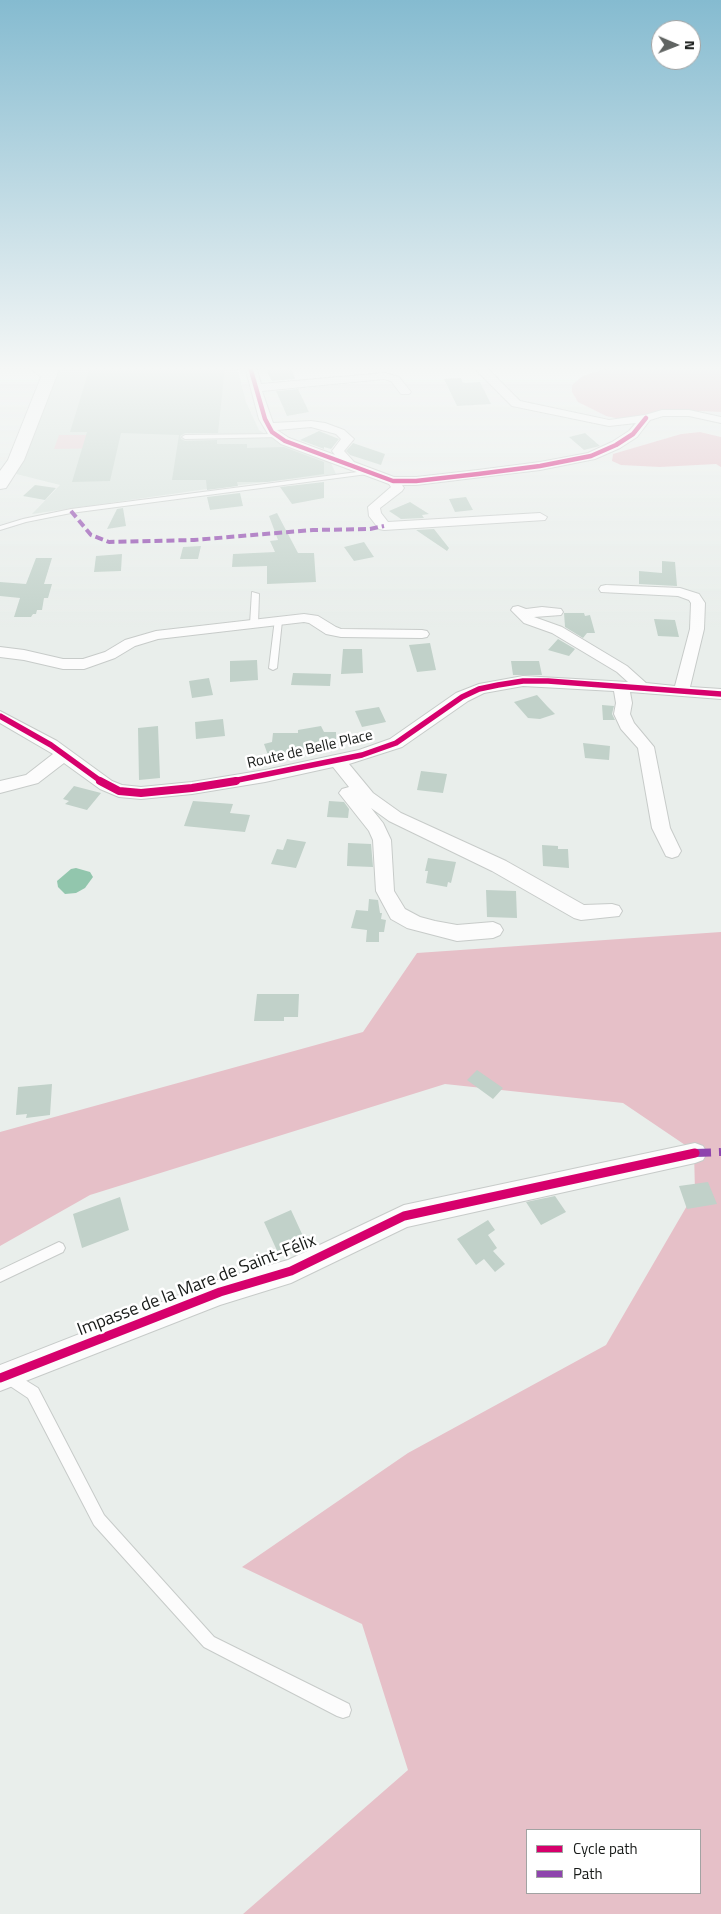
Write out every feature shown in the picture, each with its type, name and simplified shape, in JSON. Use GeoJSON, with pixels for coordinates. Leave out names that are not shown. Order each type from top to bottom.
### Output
{"type":"FeatureCollection","features":[{"type":"Feature","properties":{"kind":"main road"},"geometry":{"type":"LineString","coordinates":[[0,484],[17,456]]}},
{"type":"Feature","properties":{"kind":"street"},"geometry":{"type":"LineString","coordinates":[[329,456],[393,480],[416,481],[540,466],[589,456]]}},
{"type":"Feature","properties":{"kind":"street"},"geometry":{"type":"LineString","coordinates":[[342,456],[348,463]]}},
{"type":"Feature","properties":{"kind":"street"},"geometry":{"type":"LineString","coordinates":[[393,480],[398,488],[374,508],[374,513],[384,526],[540,517]]}},
{"type":"Feature","properties":{"kind":"street"},"geometry":{"type":"LineString","coordinates":[[606,589],[680,592],[694,597],[698,602],[697,629],[681,691]]}},
{"type":"Feature","properties":{"kind":"street"},"geometry":{"type":"LineString","coordinates":[[556,612],[520,612],[529,620],[557,630],[613,664],[633,678],[641,688]]}},
{"type":"Feature","properties":{"kind":"street"},"geometry":{"type":"LineString","coordinates":[[0,652],[63,664],[84,664],[110,656],[130,643],[156,635],[304,618],[313,619],[330,631],[341,633],[422,634]]}},
{"type":"Feature","properties":{"kind":"street"},"geometry":{"type":"LineString","coordinates":[[571,656],[597,663],[613,664]]}},
{"type":"Feature","properties":{"kind":"street","name":"Route de Belle Place"},"geometry":{"type":"LineString","coordinates":[[0,716],[32,732],[106,785],[130,793],[192,788],[340,765],[396,743],[446,707],[479,689],[523,681],[548,681],[721,694]]}},
{"type":"Feature","properties":{"kind":"street"},"geometry":{"type":"LineString","coordinates":[[621,686],[624,702],[622,714],[627,725],[646,747],[659,820],[672,851]]}},
{"type":"Feature","properties":{"kind":"street"},"geometry":{"type":"LineString","coordinates":[[0,787],[32,779],[64,754]]}},
{"type":"Feature","properties":{"kind":"street"},"geometry":{"type":"LineString","coordinates":[[340,765],[367,797],[395,818],[499,866],[580,913],[612,911]]}},
{"type":"Feature","properties":{"kind":"street"},"geometry":{"type":"LineString","coordinates":[[340,765],[340,775],[345,791],[378,828],[382,840],[385,891],[398,914],[414,923],[442,931],[457,933],[493,930]]}},
{"type":"Feature","properties":{"kind":"street","name":"Impasse de la Mare de Saint-Félix"},"geometry":{"type":"LineString","coordinates":[[3,1376],[220,1292],[291,1271],[404,1216],[695,1153]]}},
{"type":"Feature","properties":{"kind":"lane"},"geometry":{"type":"LineString","coordinates":[[0,528],[41,516],[373,472]]}},
{"type":"Feature","properties":{"kind":"lane"},"geometry":{"type":"LineString","coordinates":[[254,624],[255,594]]}},
{"type":"Feature","properties":{"kind":"lane"},"geometry":{"type":"LineString","coordinates":[[273,668],[278,621]]}},
{"type":"Feature","properties":{"kind":"lane"},"geometry":{"type":"LineString","coordinates":[[0,1276],[59,1248]]}},
{"type":"Feature","properties":{"kind":"lane"},"geometry":{"type":"LineString","coordinates":[[3,1376],[34,1393],[100,1520],[209,1642],[343,1710]]}},
{"type":"Feature","properties":{"kind":"shaded area"},"geometry":{"type":"Polygon","coordinates":[[[23,456],[318,456],[330,461],[336,474],[214,488],[32,514],[60,485],[16,474],[23,456]]]}},
{"type":"Feature","properties":{"kind":"shaded area"},"geometry":{"type":"Polygon","coordinates":[[[613,456],[721,456],[721,467],[716,464],[660,467],[621,465],[612,461],[613,456]]]}},
{"type":"Feature","properties":{"kind":"shaded area"},"geometry":{"type":"Polygon","coordinates":[[[76,868],[90,872],[93,877],[85,888],[76,893],[65,894],[58,887],[57,881],[71,869],[76,868]]]}},
{"type":"Feature","properties":{"kind":"shaded area"},"geometry":{"type":"Polygon","coordinates":[[[721,932],[721,1914],[243,1914],[408,1770],[362,1624],[242,1567],[408,1453],[606,1345],[695,1192],[694,1151],[623,1103],[445,1084],[90,1195],[0,1246],[0,1132],[363,1032],[417,953],[721,932]]]}},
{"type":"Feature","properties":{"kind":"building"},"geometry":{"type":"Polygon","coordinates":[[[80,456],[116,456],[110,481],[72,482],[80,456]]]}},
{"type":"Feature","properties":{"kind":"building"},"geometry":{"type":"Polygon","coordinates":[[[176,456],[309,456],[324,462],[324,474],[267,482],[237,482],[238,486],[207,490],[206,480],[172,480],[176,456]]]}},
{"type":"Feature","properties":{"kind":"building"},"geometry":{"type":"Polygon","coordinates":[[[354,456],[384,456],[381,465],[354,456]]]}},
{"type":"Feature","properties":{"kind":"building"},"geometry":{"type":"Polygon","coordinates":[[[324,482],[324,498],[292,504],[280,487],[324,482]]]}},
{"type":"Feature","properties":{"kind":"building"},"geometry":{"type":"Polygon","coordinates":[[[35,485],[56,488],[45,500],[23,496],[35,485]]]}},
{"type":"Feature","properties":{"kind":"building"},"geometry":{"type":"Polygon","coordinates":[[[240,493],[243,506],[210,510],[207,497],[240,493]]]}},
{"type":"Feature","properties":{"kind":"building"},"geometry":{"type":"Polygon","coordinates":[[[466,497],[473,510],[455,512],[449,499],[466,497]]]}},
{"type":"Feature","properties":{"kind":"building"},"geometry":{"type":"Polygon","coordinates":[[[410,502],[429,514],[422,515],[424,518],[401,519],[389,511],[410,502]]]}},
{"type":"Feature","properties":{"kind":"building"},"geometry":{"type":"Polygon","coordinates":[[[123,508],[126,526],[107,529],[117,509],[123,508]]]}},
{"type":"Feature","properties":{"kind":"building"},"geometry":{"type":"Polygon","coordinates":[[[277,513],[298,553],[314,553],[316,582],[267,584],[267,566],[232,567],[233,554],[275,552],[270,541],[278,540],[269,516],[277,513]]]}},
{"type":"Feature","properties":{"kind":"building"},"geometry":{"type":"Polygon","coordinates":[[[434,529],[449,548],[447,551],[416,530],[434,529]]]}},
{"type":"Feature","properties":{"kind":"building"},"geometry":{"type":"Polygon","coordinates":[[[364,542],[374,557],[354,561],[344,547],[364,542]]]}},
{"type":"Feature","properties":{"kind":"building"},"geometry":{"type":"Polygon","coordinates":[[[201,546],[198,559],[180,559],[183,547],[201,546]]]}},
{"type":"Feature","properties":{"kind":"building"},"geometry":{"type":"Polygon","coordinates":[[[122,554],[121,571],[94,572],[96,556],[122,554]]]}},
{"type":"Feature","properties":{"kind":"building"},"geometry":{"type":"Polygon","coordinates":[[[36,558],[52,558],[44,584],[52,584],[48,598],[44,598],[42,610],[37,610],[36,614],[33,614],[31,617],[14,617],[20,598],[0,596],[0,582],[26,584],[36,558]]]}},
{"type":"Feature","properties":{"kind":"building"},"geometry":{"type":"Polygon","coordinates":[[[662,561],[675,562],[677,586],[639,584],[639,571],[662,573],[662,561]]]}},
{"type":"Feature","properties":{"kind":"building"},"geometry":{"type":"Polygon","coordinates":[[[564,613],[584,613],[585,616],[590,615],[595,633],[587,633],[583,638],[565,627],[564,613]]]}},
{"type":"Feature","properties":{"kind":"building"},"geometry":{"type":"Polygon","coordinates":[[[654,619],[675,620],[679,637],[658,636],[654,619]]]}},
{"type":"Feature","properties":{"kind":"building"},"geometry":{"type":"Polygon","coordinates":[[[558,639],[575,649],[569,656],[548,650],[558,639]]]}},
{"type":"Feature","properties":{"kind":"building"},"geometry":{"type":"Polygon","coordinates":[[[430,643],[436,670],[417,672],[409,645],[430,643]]]}},
{"type":"Feature","properties":{"kind":"building"},"geometry":{"type":"Polygon","coordinates":[[[343,649],[362,649],[363,673],[341,674],[343,649]]]}},
{"type":"Feature","properties":{"kind":"building"},"geometry":{"type":"Polygon","coordinates":[[[257,660],[258,680],[230,682],[230,661],[257,660]]]}},
{"type":"Feature","properties":{"kind":"building"},"geometry":{"type":"Polygon","coordinates":[[[511,661],[539,661],[542,675],[513,675],[511,661]]]}},
{"type":"Feature","properties":{"kind":"building"},"geometry":{"type":"Polygon","coordinates":[[[293,673],[331,674],[330,686],[291,685],[293,673]]]}},
{"type":"Feature","properties":{"kind":"building"},"geometry":{"type":"Polygon","coordinates":[[[209,678],[213,695],[192,698],[189,681],[209,678]]]}},
{"type":"Feature","properties":{"kind":"building"},"geometry":{"type":"Polygon","coordinates":[[[537,695],[555,714],[540,719],[528,718],[514,702],[537,695]]]}},
{"type":"Feature","properties":{"kind":"building"},"geometry":{"type":"Polygon","coordinates":[[[602,705],[614,706],[612,714],[615,720],[603,720],[602,705]]]}},
{"type":"Feature","properties":{"kind":"building"},"geometry":{"type":"Polygon","coordinates":[[[379,707],[386,722],[362,727],[355,711],[379,707]]]}},
{"type":"Feature","properties":{"kind":"building"},"geometry":{"type":"Polygon","coordinates":[[[223,719],[225,736],[196,739],[195,722],[223,719]]]}},
{"type":"Feature","properties":{"kind":"building"},"geometry":{"type":"Polygon","coordinates":[[[158,726],[160,778],[139,780],[138,728],[158,726]]]}},
{"type":"Feature","properties":{"kind":"building"},"geometry":{"type":"Polygon","coordinates":[[[321,726],[324,732],[336,732],[336,739],[304,746],[306,750],[269,758],[264,744],[272,742],[273,733],[298,733],[298,730],[321,726]]]}},
{"type":"Feature","properties":{"kind":"building"},"geometry":{"type":"Polygon","coordinates":[[[583,743],[610,746],[609,760],[585,758],[583,743]]]}},
{"type":"Feature","properties":{"kind":"building"},"geometry":{"type":"Polygon","coordinates":[[[421,771],[447,774],[443,793],[417,790],[421,771]]]}},
{"type":"Feature","properties":{"kind":"building"},"geometry":{"type":"Polygon","coordinates":[[[74,786],[101,793],[87,810],[65,804],[69,801],[63,799],[74,786]]]}},
{"type":"Feature","properties":{"kind":"building"},"geometry":{"type":"Polygon","coordinates":[[[193,801],[233,804],[230,813],[250,815],[245,832],[184,826],[193,801]]]}},
{"type":"Feature","properties":{"kind":"building"},"geometry":{"type":"Polygon","coordinates":[[[329,801],[344,802],[349,809],[348,818],[327,817],[329,801]]]}},
{"type":"Feature","properties":{"kind":"building"},"geometry":{"type":"Polygon","coordinates":[[[287,839],[306,842],[296,868],[271,864],[277,849],[283,850],[287,839]]]}},
{"type":"Feature","properties":{"kind":"building"},"geometry":{"type":"Polygon","coordinates":[[[348,843],[371,844],[373,867],[347,866],[348,843]]]}},
{"type":"Feature","properties":{"kind":"building"},"geometry":{"type":"Polygon","coordinates":[[[542,845],[558,846],[558,849],[568,849],[569,868],[543,866],[542,845]]]}},
{"type":"Feature","properties":{"kind":"building"},"geometry":{"type":"Polygon","coordinates":[[[428,858],[456,862],[451,883],[448,882],[447,887],[426,883],[428,871],[425,871],[428,858]]]}},
{"type":"Feature","properties":{"kind":"building"},"geometry":{"type":"Polygon","coordinates":[[[486,890],[516,891],[517,918],[487,917],[486,890]]]}},
{"type":"Feature","properties":{"kind":"building"},"geometry":{"type":"Polygon","coordinates":[[[369,899],[378,900],[380,913],[382,913],[381,919],[386,920],[384,932],[379,932],[379,942],[366,942],[367,930],[351,928],[356,910],[368,911],[369,899]]]}},
{"type":"Feature","properties":{"kind":"building"},"geometry":{"type":"Polygon","coordinates":[[[257,994],[299,994],[298,1017],[284,1017],[284,1021],[254,1021],[257,994]]]}},
{"type":"Feature","properties":{"kind":"building"},"geometry":{"type":"Polygon","coordinates":[[[477,1070],[503,1088],[493,1099],[467,1080],[477,1070]]]}},
{"type":"Feature","properties":{"kind":"building"},"geometry":{"type":"Polygon","coordinates":[[[52,1084],[50,1115],[26,1118],[27,1114],[16,1115],[18,1087],[52,1084]]]}},
{"type":"Feature","properties":{"kind":"building"},"geometry":{"type":"Polygon","coordinates":[[[708,1182],[717,1204],[687,1209],[679,1186],[708,1182]]]}},
{"type":"Feature","properties":{"kind":"building"},"geometry":{"type":"Polygon","coordinates":[[[555,1196],[566,1212],[541,1225],[526,1202],[555,1196]]]}},
{"type":"Feature","properties":{"kind":"building"},"geometry":{"type":"Polygon","coordinates":[[[120,1197],[129,1230],[82,1248],[73,1214],[120,1197]]]}},
{"type":"Feature","properties":{"kind":"building"},"geometry":{"type":"Polygon","coordinates":[[[291,1210],[308,1247],[295,1251],[294,1249],[279,1255],[264,1222],[291,1210]]]}},
{"type":"Feature","properties":{"kind":"building"},"geometry":{"type":"Polygon","coordinates":[[[488,1220],[495,1230],[488,1235],[497,1248],[493,1251],[505,1264],[495,1272],[484,1259],[476,1265],[457,1239],[488,1220]]]}},
{"type":"Feature","properties":{"kind":"marked path"},"geometry":{"type":"LineString","coordinates":[[71,511],[91,535],[109,542],[194,540],[313,530],[370,529],[384,526]]}},
{"type":"Feature","properties":{"kind":"marked path"},"geometry":{"type":"LineString","coordinates":[[695,1153],[721,1152]]}},
{"type":"Feature","properties":{"kind":"cycle path"},"geometry":{"type":"LineString","coordinates":[[326,456],[393,481],[416,481],[478,474],[540,466],[589,456]]}},
{"type":"Feature","properties":{"kind":"cycle path"},"geometry":{"type":"LineString","coordinates":[[0,716],[51,745],[106,785],[119,791],[141,793],[192,788],[265,776],[362,755],[396,743],[462,697],[479,689],[498,685],[523,681],[548,681],[721,694]]}},
{"type":"Feature","properties":{"kind":"cycle path"},"geometry":{"type":"LineString","coordinates":[[0,1378],[220,1292],[291,1271],[404,1216],[695,1153]]}}]}
